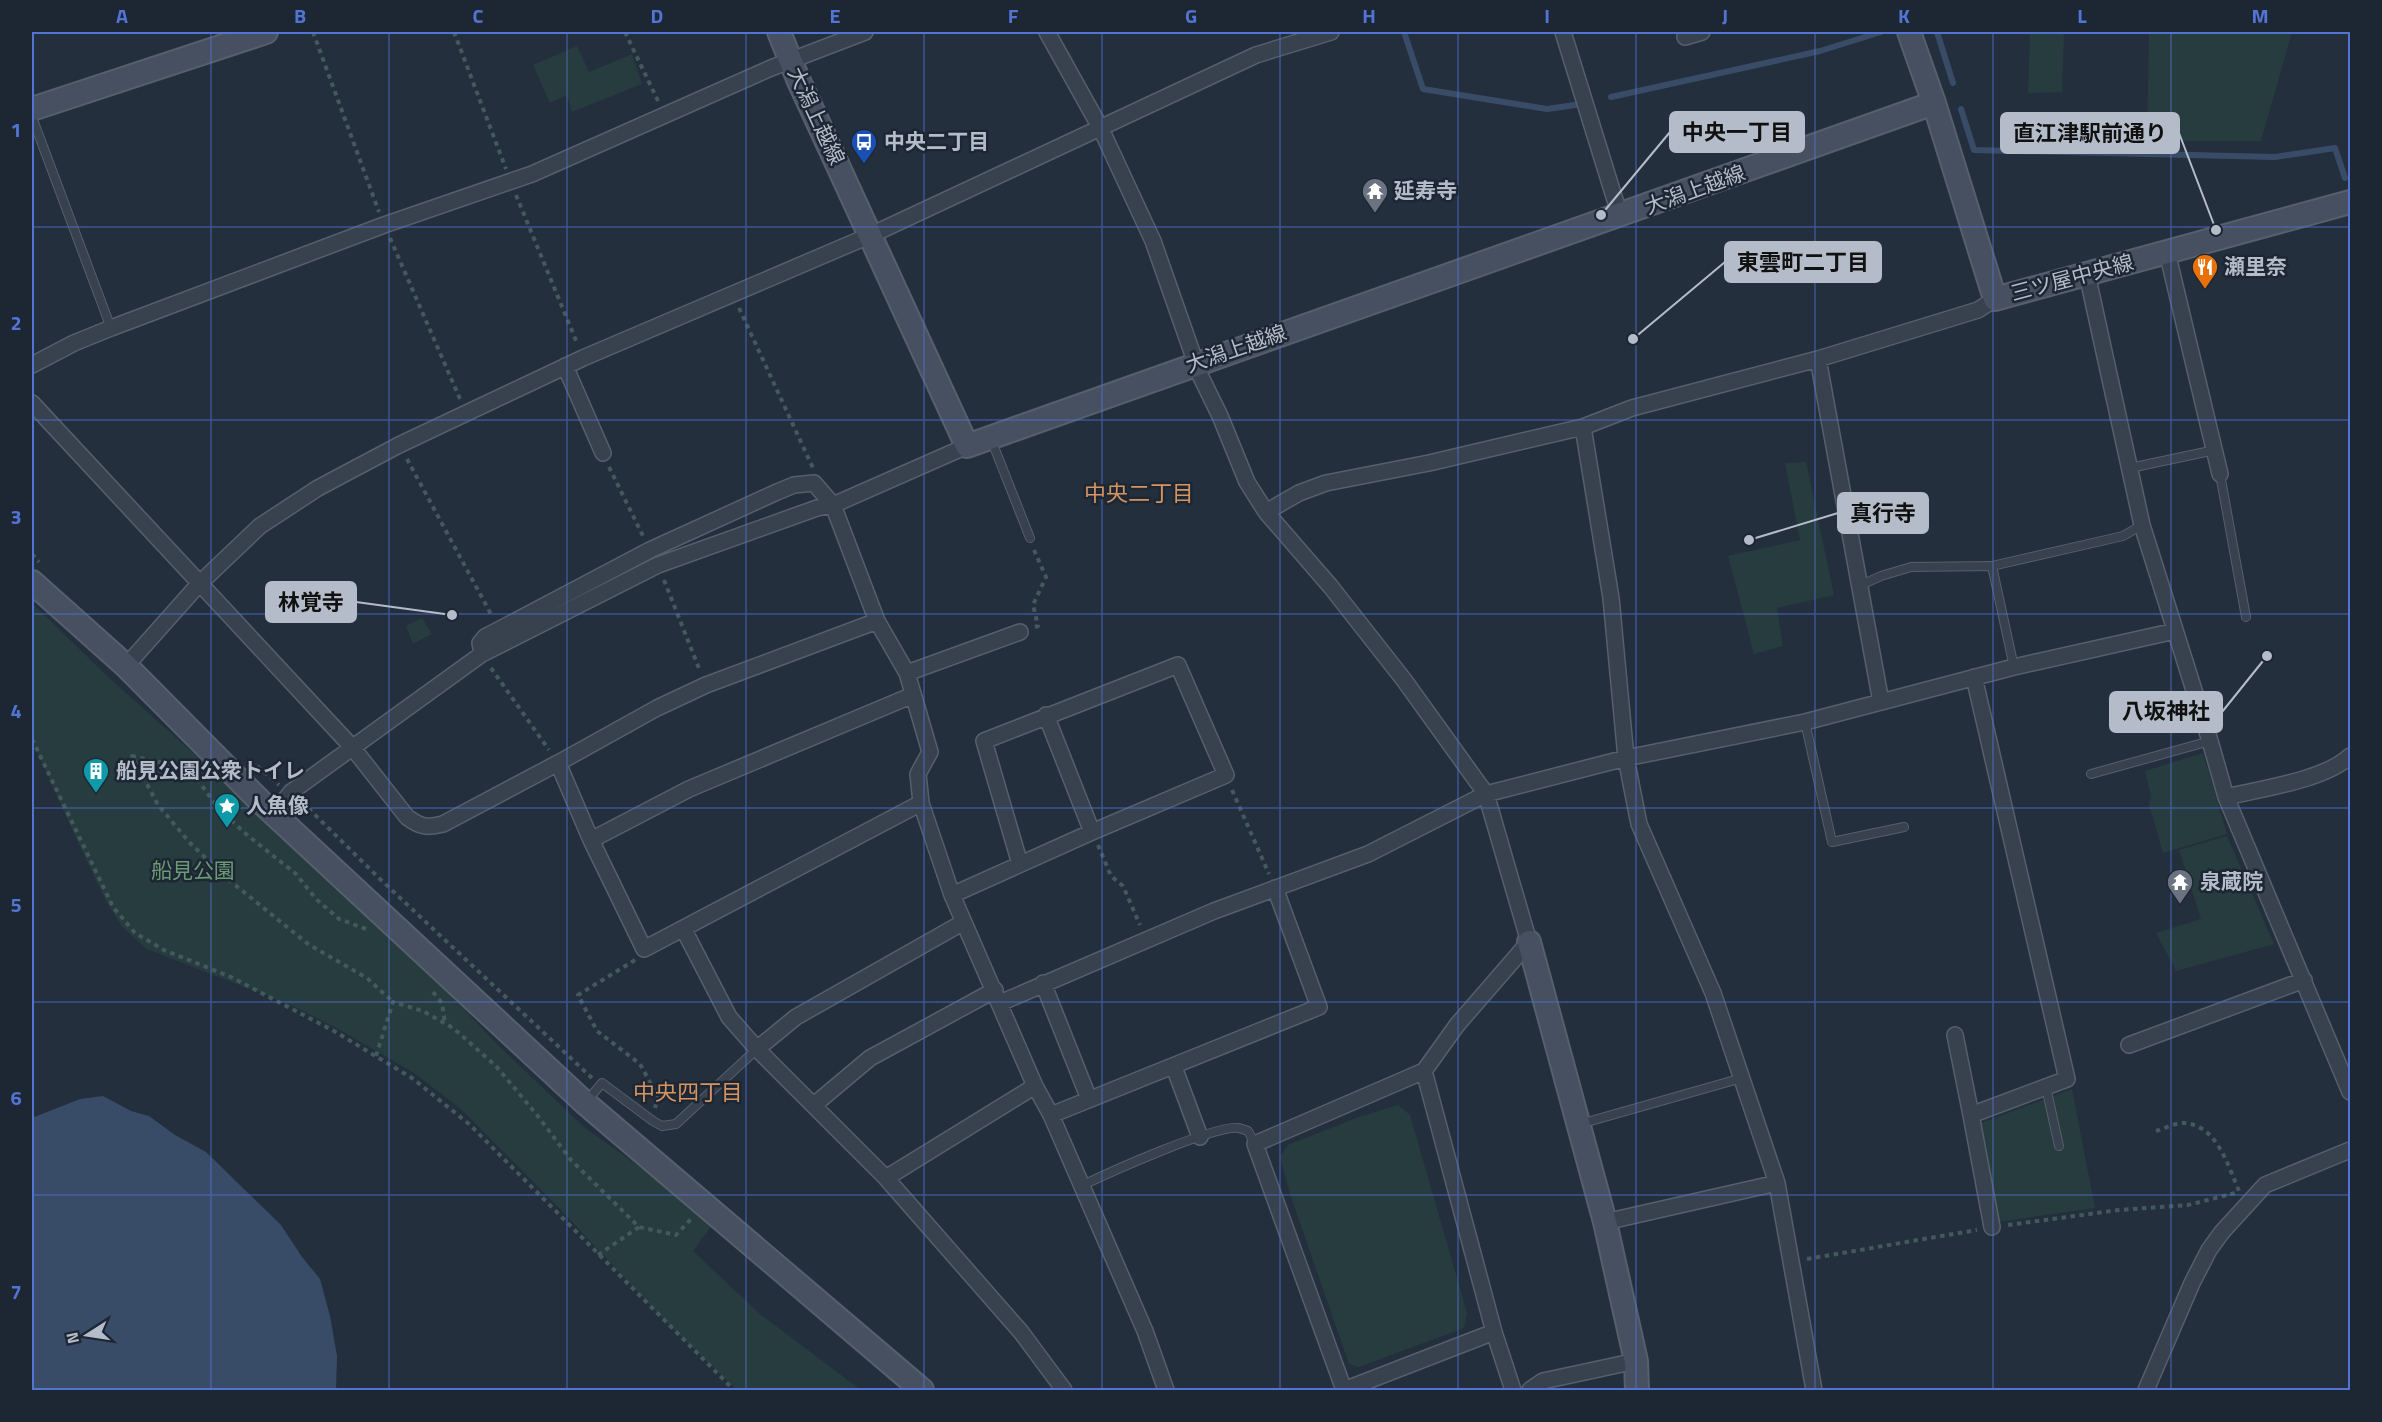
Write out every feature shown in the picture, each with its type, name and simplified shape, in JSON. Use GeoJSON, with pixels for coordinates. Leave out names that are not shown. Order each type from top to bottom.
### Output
{"type":"FeatureCollection","features":[{"type":"Feature","properties":{"kind":"main road"},"geometry":{"type":"LineString","coordinates":[[32,109],[266,32]]}},
{"type":"Feature","properties":{"kind":"main road","name":"大潟上越線"},"geometry":{"type":"LineString","coordinates":[[779,32],[790,61],[967,446],[1934,103]]}},
{"type":"Feature","properties":{"kind":"main road","name":"三ツ屋中央線"},"geometry":{"type":"LineString","coordinates":[[1909,32],[1934,103],[1995,299],[2350,202]]}},
{"type":"Feature","properties":{"kind":"main road"},"geometry":{"type":"LineString","coordinates":[[32,582],[126,666],[274,814],[585,1103],[922,1390]]}},
{"type":"Feature","properties":{"kind":"main road"},"geometry":{"type":"LineString","coordinates":[[1529,942],[1605,1222],[1636,1361],[1637,1390]]}},
{"type":"Feature","properties":{"kind":"street"},"geometry":{"type":"LineString","coordinates":[[32,365],[74,343],[111,328],[384,225],[532,174],[790,61],[865,32]]}},
{"type":"Feature","properties":{"kind":"street"},"geometry":{"type":"LineString","coordinates":[[1047,32],[1101,129],[1153,241],[1196,363],[1247,482],[1266,512],[1339,596],[1404,680],[1486,794],[1529,942],[1456,1025],[1424,1071],[1255,1143],[1344,1390],[1494,1332]]}},
{"type":"Feature","properties":{"kind":"street"},"geometry":{"type":"LineString","coordinates":[[126,666],[199,584],[260,526],[318,488],[565,366],[871,235],[1256,55],[1331,32]]}},
{"type":"Feature","properties":{"kind":"street"},"geometry":{"type":"LineString","coordinates":[[1563,32],[1620,216]]}},
{"type":"Feature","properties":{"kind":"street"},"geometry":{"type":"LineString","coordinates":[[1685,37],[1702,32]]}},
{"type":"Feature","properties":{"kind":"street"},"geometry":{"type":"LineString","coordinates":[[2167,252],[2220,474]]}},
{"type":"Feature","properties":{"kind":"street"},"geometry":{"type":"LineString","coordinates":[[2087,274],[2142,525],[2226,797],[2350,1092]]}},
{"type":"Feature","properties":{"kind":"street"},"geometry":{"type":"LineString","coordinates":[[1266,512],[1299,492],[1326,483],[1428,463],[1583,427],[1632,408],[1818,359],[1978,310],[1995,299]]}},
{"type":"Feature","properties":{"kind":"street"},"geometry":{"type":"LineString","coordinates":[[1818,359],[1881,702]]}},
{"type":"Feature","properties":{"kind":"street"},"geometry":{"type":"LineString","coordinates":[[565,366],[603,453]]}},
{"type":"Feature","properties":{"kind":"street"},"geometry":{"type":"LineString","coordinates":[[32,403],[352,747],[407,817],[419,826],[430,828],[443,824],[657,708],[706,685],[877,621]]}},
{"type":"Feature","properties":{"kind":"street"},"geometry":{"type":"LineString","coordinates":[[1583,427],[1611,598],[1626,758],[1639,824],[1713,993],[1777,1183],[1814,1390]]}},
{"type":"Feature","properties":{"kind":"street"},"geometry":{"type":"LineString","coordinates":[[274,814],[286,789],[352,747],[482,654],[658,565],[817,508],[833,505],[967,446]]}},
{"type":"Feature","properties":{"kind":"street"},"geometry":{"type":"LineString","coordinates":[[482,654],[480,643],[499,628],[650,550],[794,485],[814,483],[833,505],[877,621],[907,673],[930,752],[918,774],[921,803],[962,923],[998,996],[1035,1086],[1051,1115],[1145,1331],[1166,1390]]}},
{"type":"Feature","properties":{"kind":"street"},"geometry":{"type":"LineString","coordinates":[[814,1105],[870,1058],[998,996],[1044,983],[1275,888],[1368,854],[1486,794],[1626,758],[1805,722],[2014,667],[2175,631]]}},
{"type":"Feature","properties":{"kind":"street"},"geometry":{"type":"LineString","coordinates":[[907,673],[1020,632]]}},
{"type":"Feature","properties":{"kind":"street"},"geometry":{"type":"LineString","coordinates":[[952,895],[1226,775],[1178,666],[984,741],[1020,864]]}},
{"type":"Feature","properties":{"kind":"street"},"geometry":{"type":"LineString","coordinates":[[1971,1115],[2067,1079],[1974,677]]}},
{"type":"Feature","properties":{"kind":"street"},"geometry":{"type":"LineString","coordinates":[[591,840],[689,789],[913,695]]}},
{"type":"Feature","properties":{"kind":"street"},"geometry":{"type":"LineString","coordinates":[[1046,716],[1092,832]]}},
{"type":"Feature","properties":{"kind":"street"},"geometry":{"type":"LineString","coordinates":[[2226,797],[2312,776],[2330,769],[2350,756]]}},
{"type":"Feature","properties":{"kind":"street"},"geometry":{"type":"LineString","coordinates":[[558,763],[591,840],[644,949],[684,930],[921,803]]}},
{"type":"Feature","properties":{"kind":"street"},"geometry":{"type":"LineString","coordinates":[[1051,1115],[1319,1007],[1275,888]]}},
{"type":"Feature","properties":{"kind":"street"},"geometry":{"type":"LineString","coordinates":[[757,1049],[796,1017],[962,923]]}},
{"type":"Feature","properties":{"kind":"street"},"geometry":{"type":"LineString","coordinates":[[684,930],[729,1017],[757,1049],[886,1178],[1021,1332],[1064,1390]]}},
{"type":"Feature","properties":{"kind":"street"},"geometry":{"type":"LineString","coordinates":[[2129,1045],[2304,980]]}},
{"type":"Feature","properties":{"kind":"street"},"geometry":{"type":"LineString","coordinates":[[1044,983],[1089,1099]]}},
{"type":"Feature","properties":{"kind":"street"},"geometry":{"type":"LineString","coordinates":[[1955,1035],[1992,1227]]}},
{"type":"Feature","properties":{"kind":"street"},"geometry":{"type":"LineString","coordinates":[[1174,1067],[1200,1137]]}},
{"type":"Feature","properties":{"kind":"street"},"geometry":{"type":"LineString","coordinates":[[1424,1071],[1494,1332],[1513,1390]]}},
{"type":"Feature","properties":{"kind":"street"},"geometry":{"type":"LineString","coordinates":[[886,1178],[1035,1086]]}},
{"type":"Feature","properties":{"kind":"street"},"geometry":{"type":"LineString","coordinates":[[2146,1390],[2192,1283],[2209,1250],[2235,1216],[2265,1185],[2350,1150]]}},
{"type":"Feature","properties":{"kind":"street"},"geometry":{"type":"LineString","coordinates":[[1605,1222],[1777,1183]]}},
{"type":"Feature","properties":{"kind":"street"},"geometry":{"type":"LineString","coordinates":[[1530,1390],[1543,1382],[1636,1361]]}},
{"type":"Feature","properties":{"kind":"lane"},"geometry":{"type":"LineString","coordinates":[[32,117],[111,328]]}},
{"type":"Feature","properties":{"kind":"lane"},"geometry":{"type":"LineString","coordinates":[[990,438],[1030,538]]}},
{"type":"Feature","properties":{"kind":"lane"},"geometry":{"type":"LineString","coordinates":[[2130,468],[2215,450]]}},
{"type":"Feature","properties":{"kind":"lane"},"geometry":{"type":"LineString","coordinates":[[2220,474],[2246,617]]}},
{"type":"Feature","properties":{"kind":"lane"},"geometry":{"type":"LineString","coordinates":[[1859,586],[1894,571],[1911,567],[1992,566],[2123,536],[2142,525]]}},
{"type":"Feature","properties":{"kind":"lane"},"geometry":{"type":"LineString","coordinates":[[1992,566],[2014,667]]}},
{"type":"Feature","properties":{"kind":"lane"},"geometry":{"type":"LineString","coordinates":[[1805,722],[1832,842],[1904,827]]}},
{"type":"Feature","properties":{"kind":"lane"},"geometry":{"type":"LineString","coordinates":[[2091,774],[2210,741]]}},
{"type":"Feature","properties":{"kind":"lane"},"geometry":{"type":"LineString","coordinates":[[585,1103],[602,1083],[662,1126],[676,1124],[757,1049]]}},
{"type":"Feature","properties":{"kind":"lane"},"geometry":{"type":"LineString","coordinates":[[1579,1124],[1742,1078]]}},
{"type":"Feature","properties":{"kind":"lane"},"geometry":{"type":"LineString","coordinates":[[2046,1087],[2059,1146]]}},
{"type":"Feature","properties":{"kind":"lane"},"geometry":{"type":"LineString","coordinates":[[1081,1186],[1200,1137],[1238,1128],[1248,1131],[1255,1143]]}},
{"type":"Feature","properties":{"kind":"path"},"geometry":{"type":"LineString","coordinates":[[313,32],[384,225],[467,413]]}},
{"type":"Feature","properties":{"kind":"path"},"geometry":{"type":"LineString","coordinates":[[625,32],[665,116]]}},
{"type":"Feature","properties":{"kind":"path"},"geometry":{"type":"LineString","coordinates":[[733,296],[815,472],[814,483]]}},
{"type":"Feature","properties":{"kind":"path"},"geometry":{"type":"LineString","coordinates":[[399,446],[499,628]]}},
{"type":"Feature","properties":{"kind":"path"},"geometry":{"type":"LineString","coordinates":[[603,453],[650,550]]}},
{"type":"Feature","properties":{"kind":"path"},"geometry":{"type":"LineString","coordinates":[[1020,632],[1038,627],[1033,605],[1046,577],[1030,538]]}},
{"type":"Feature","properties":{"kind":"path"},"geometry":{"type":"LineString","coordinates":[[658,565],[706,685]]}},
{"type":"Feature","properties":{"kind":"path"},"geometry":{"type":"LineString","coordinates":[[482,654],[558,763]]}},
{"type":"Feature","properties":{"kind":"path"},"geometry":{"type":"LineString","coordinates":[[32,739],[113,907],[135,933],[164,950],[231,977],[334,1031],[412,1078],[469,1124],[734,1390]]}},
{"type":"Feature","properties":{"kind":"path"},"geometry":{"type":"LineString","coordinates":[[372,935],[364,928],[339,920],[331,913],[316,899],[296,874],[218,808],[190,769],[132,756],[158,805],[190,843],[229,880],[308,944],[367,978],[393,1002],[423,1011],[453,1028],[496,1066],[571,1160],[639,1227],[676,1235],[705,1205]]}},
{"type":"Feature","properties":{"kind":"path"},"geometry":{"type":"LineString","coordinates":[[1226,775],[1275,888]]}},
{"type":"Feature","properties":{"kind":"path"},"geometry":{"type":"LineString","coordinates":[[286,789],[593,1080]]}},
{"type":"Feature","properties":{"kind":"path"},"geometry":{"type":"LineString","coordinates":[[1092,832],[1111,876],[1123,886],[1147,939]]}},
{"type":"Feature","properties":{"kind":"path"},"geometry":{"type":"LineString","coordinates":[[644,949],[633,963],[578,995],[597,1031],[639,1064],[646,1074],[658,1097],[653,1121]]}},
{"type":"Feature","properties":{"kind":"path"},"geometry":{"type":"LineString","coordinates":[[429,987],[442,1003],[445,1023]]}},
{"type":"Feature","properties":{"kind":"path"},"geometry":{"type":"LineString","coordinates":[[376,1056],[393,1002]]}},
{"type":"Feature","properties":{"kind":"path"},"geometry":{"type":"LineString","coordinates":[[2156,1131],[2182,1123],[2201,1129],[2214,1138],[2239,1192]]}},
{"type":"Feature","properties":{"kind":"path"},"geometry":{"type":"LineString","coordinates":[[1791,1262],[1992,1227],[2119,1210],[2188,1204],[2265,1185]]}},
{"type":"Feature","properties":{"kind":"path"},"geometry":{"type":"LineString","coordinates":[[598,1255],[639,1227]]}},
{"type":"Feature","properties":{"kind":"green space"},"geometry":{"type":"Polygon","coordinates":[[[2030,32],[2064,32],[2062,92],[2028,93],[2030,32]]]}},
{"type":"Feature","properties":{"kind":"green space"},"geometry":{"type":"Polygon","coordinates":[[[2149,32],[2292,32],[2261,141],[2147,141],[2149,32]]]}},
{"type":"Feature","properties":{"kind":"green space"},"geometry":{"type":"Polygon","coordinates":[[[577,46],[589,72],[632,54],[642,84],[572,112],[567,95],[550,103],[533,65],[577,46]]]}},
{"type":"Feature","properties":{"kind":"green space"},"geometry":{"type":"Polygon","coordinates":[[[1806,462],[1834,595],[1777,608],[1783,646],[1754,654],[1728,556],[1800,540],[1785,463],[1806,462]]]}},
{"type":"Feature","properties":{"kind":"green space","name":"船見公園"},"geometry":{"type":"Polygon","coordinates":[[[32,603],[105,674],[310,858],[584,1127],[715,1221],[693,1251],[760,1314],[861,1390],[737,1390],[668,1324],[561,1210],[462,1110],[414,1073],[340,1030],[291,1005],[147,949],[122,927],[106,901],[32,740],[32,603]]]}},
{"type":"Feature","properties":{"kind":"green space"},"geometry":{"type":"Polygon","coordinates":[[[422,618],[432,634],[413,644],[406,626],[422,618]]]}},
{"type":"Feature","properties":{"kind":"green space"},"geometry":{"type":"Polygon","coordinates":[[[2203,753],[2227,834],[2163,853],[2149,804],[2151,796],[2145,771],[2203,753]]]}},
{"type":"Feature","properties":{"kind":"green space"},"geometry":{"type":"Polygon","coordinates":[[[2227,836],[2274,944],[2176,971],[2156,933],[2201,919],[2179,850],[2227,836]]]}},
{"type":"Feature","properties":{"kind":"green space"},"geometry":{"type":"Polygon","coordinates":[[[2072,1089],[2095,1208],[1997,1222],[1978,1124],[2072,1089]]]}},
{"type":"Feature","properties":{"kind":"green space"},"geometry":{"type":"Polygon","coordinates":[[[1398,1105],[1410,1115],[1467,1313],[1464,1328],[1359,1367],[1349,1364],[1291,1197],[1280,1157],[1288,1145],[1359,1117],[1398,1105]]]}},
{"type":"Feature","properties":{"kind":"water"},"geometry":{"type":"Polygon","coordinates":[[[103,1096],[131,1111],[149,1116],[175,1135],[206,1152],[281,1225],[320,1279],[337,1356],[336,1390],[32,1390],[32,1118],[80,1099],[103,1096]]]}},
{"type":"Feature","properties":{"kind":"waterway"},"geometry":{"type":"LineString","coordinates":[[1404,32],[1423,89],[1547,109],[1582,104]]}},
{"type":"Feature","properties":{"kind":"waterway"},"geometry":{"type":"LineString","coordinates":[[1611,97],[1820,51],[1881,32]]}},
{"type":"Feature","properties":{"kind":"waterway"},"geometry":{"type":"LineString","coordinates":[[1937,32],[1953,83]]}},
{"type":"Feature","properties":{"kind":"waterway"},"geometry":{"type":"LineString","coordinates":[[1961,109],[1974,150],[2275,157],[2335,148],[2345,178]]}},
{"type":"Feature","properties":{"kind":"place","name":"中央二丁目"},"geometry":{"type":"Point","coordinates":[864,165]}},
{"type":"Feature","properties":{"kind":"place","name":"延寿寺"},"geometry":{"type":"Point","coordinates":[1375,214]}},
{"type":"Feature","properties":{"kind":"place","name":"中央一丁目"},"geometry":{"type":"Point","coordinates":[1601,215]}},
{"type":"Feature","properties":{"kind":"place","name":"直江津駅前通り"},"geometry":{"type":"Point","coordinates":[2216,230]}},
{"type":"Feature","properties":{"kind":"place","name":"瀬里奈"},"geometry":{"type":"Point","coordinates":[2205,290]}},
{"type":"Feature","properties":{"kind":"place","name":"東雲町二丁目"},"geometry":{"type":"Point","coordinates":[1633,339]}},
{"type":"Feature","properties":{"kind":"place","name":"真行寺"},"geometry":{"type":"Point","coordinates":[1749,540]}},
{"type":"Feature","properties":{"kind":"place","name":"林覚寺"},"geometry":{"type":"Point","coordinates":[452,615]}},
{"type":"Feature","properties":{"kind":"place","name":"八坂神社"},"geometry":{"type":"Point","coordinates":[2267,656]}},
{"type":"Feature","properties":{"kind":"place","name":"船見公園公衆トイレ"},"geometry":{"type":"Point","coordinates":[96,794]}},
{"type":"Feature","properties":{"kind":"place","name":"人魚像"},"geometry":{"type":"Point","coordinates":[227,829]}},
{"type":"Feature","properties":{"kind":"place","name":"泉蔵院"},"geometry":{"type":"Point","coordinates":[2180,905]}},
{"type":"Feature","properties":{"kind":"district","name":"中央二丁目"},"geometry":{"type":"Point","coordinates":[1139,493]}},
{"type":"Feature","properties":{"kind":"district","name":"中央四丁目"},"geometry":{"type":"Point","coordinates":[688,1092]}}]}
